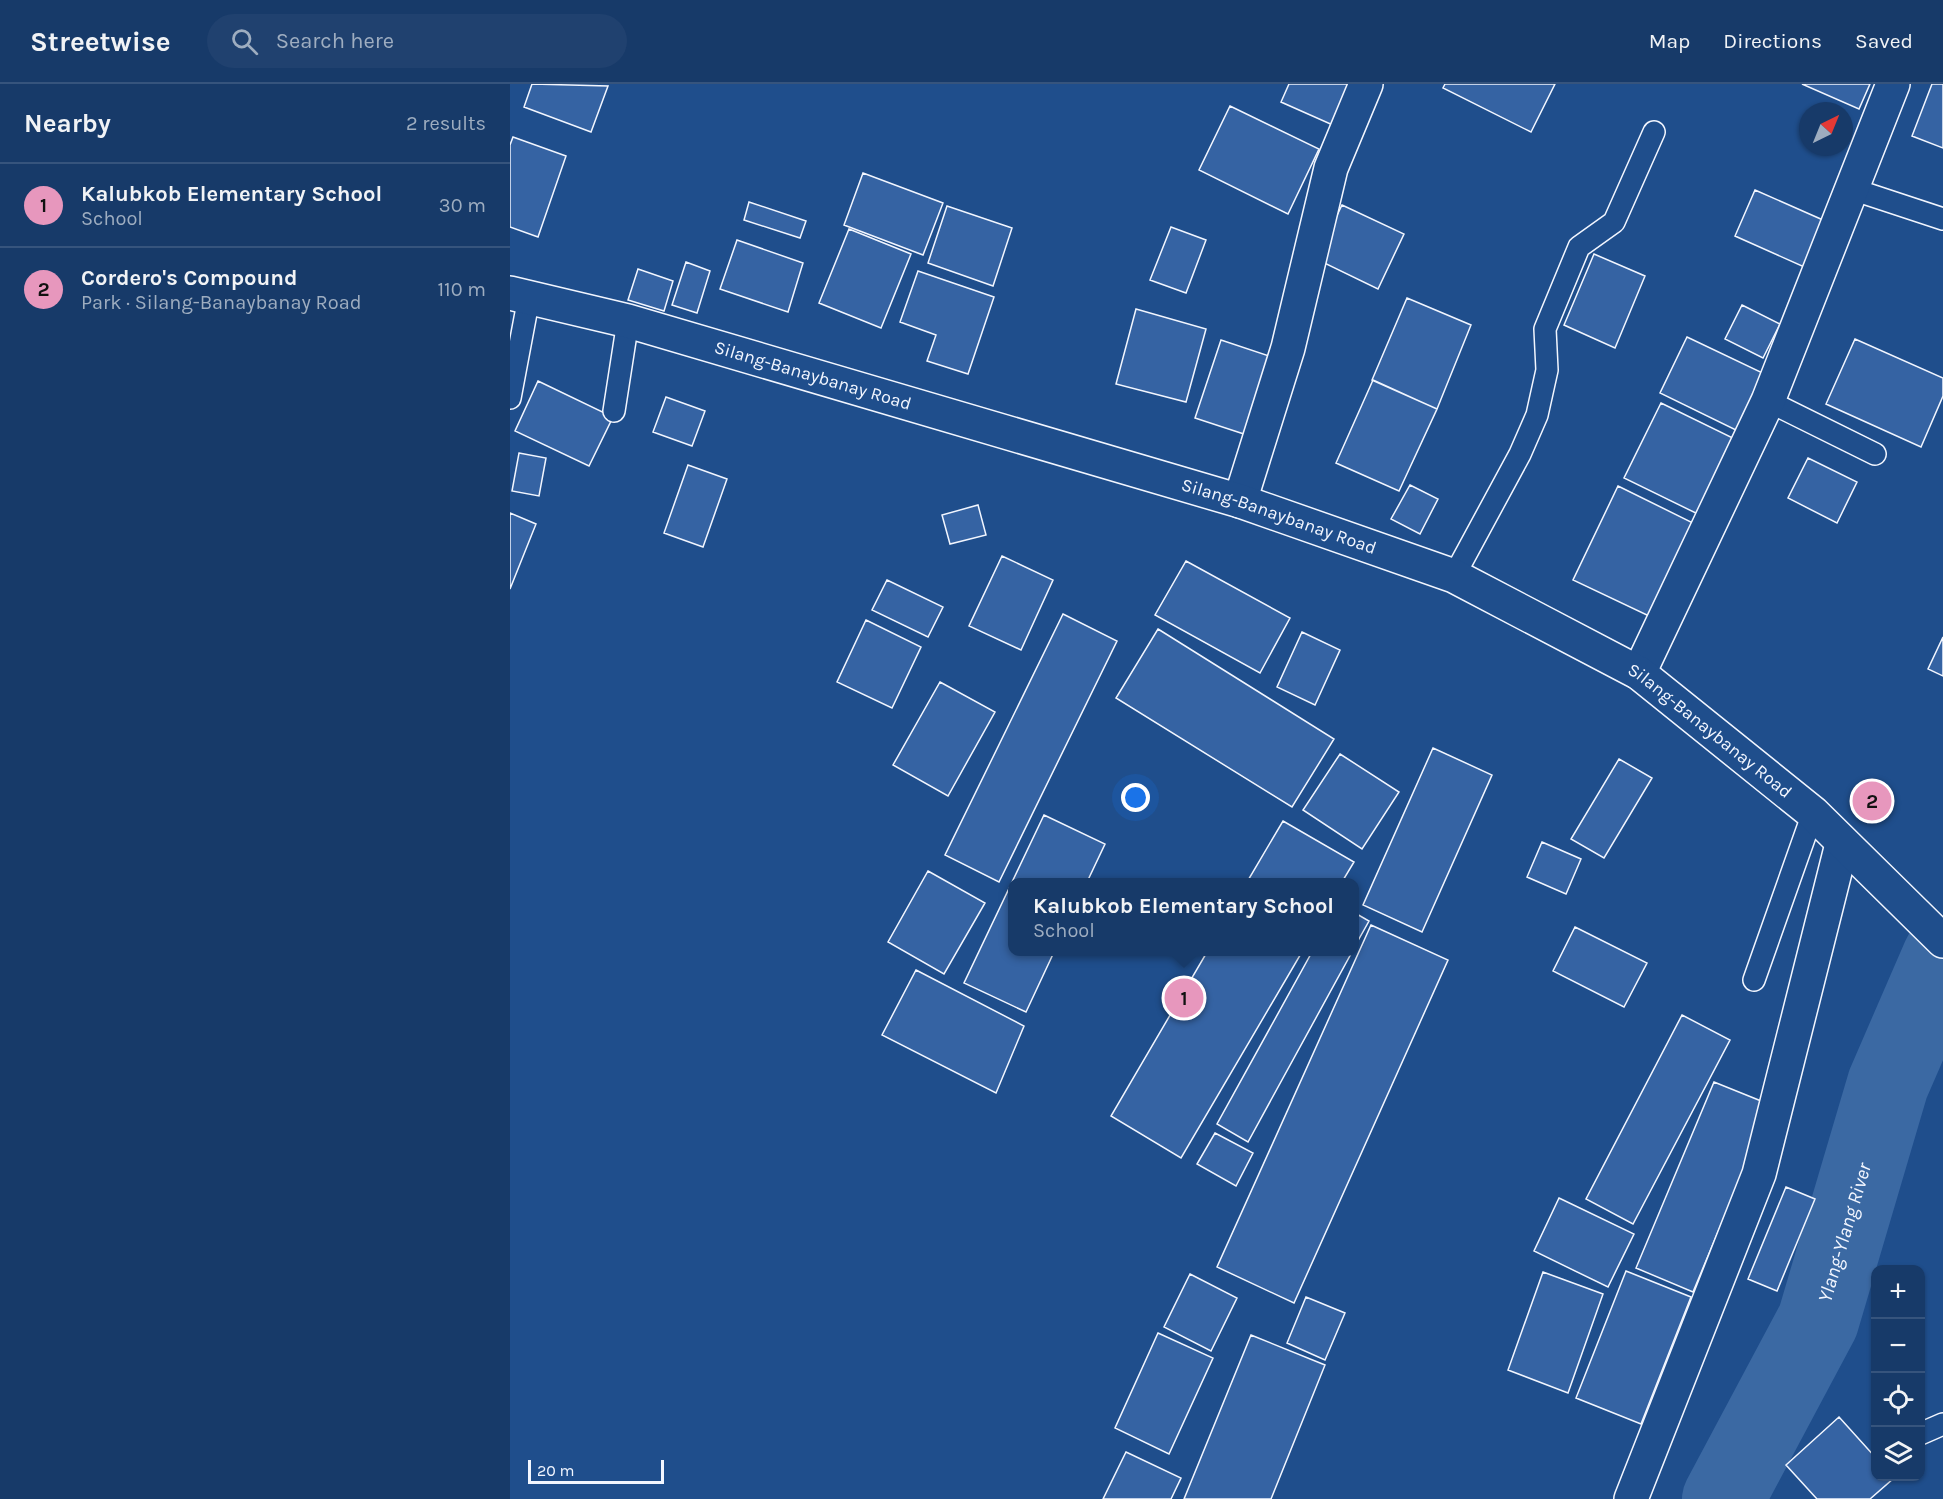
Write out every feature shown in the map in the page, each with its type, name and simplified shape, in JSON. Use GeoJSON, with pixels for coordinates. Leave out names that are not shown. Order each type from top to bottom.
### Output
{"type":"FeatureCollection","features":[{"type":"Feature","properties":{"kind":"street"},"geometry":{"type":"LineString","coordinates":[[1240,501],[1288,348],[1331,168],[1366,84]]}},
{"type":"Feature","properties":{"kind":"street"},"geometry":{"type":"LineString","coordinates":[[1640,673],[1768,401],[1893,84]]}},
{"type":"Feature","properties":{"kind":"street","name":"Silang-Banaybanay Road"},"geometry":{"type":"LineString","coordinates":[[519,295],[628,321],[1240,501],[1454,576],[1640,673],[1812,813],[1943,941]]}},
{"type":"Feature","properties":{"kind":"street"},"geometry":{"type":"LineString","coordinates":[[1631,1499],[1759,1174],[1853,854]]}},
{"type":"Feature","properties":{"kind":"lane"},"geometry":{"type":"LineString","coordinates":[[1454,576],[1520,454],[1537,415],[1547,370],[1545,329],[1579,247],[1614,222],[1654,132]]}},
{"type":"Feature","properties":{"kind":"lane"},"geometry":{"type":"LineString","coordinates":[[1852,189],[1943,219]]}},
{"type":"Feature","properties":{"kind":"lane"},"geometry":{"type":"LineString","coordinates":[[510,398],[519,295]]}},
{"type":"Feature","properties":{"kind":"lane"},"geometry":{"type":"LineString","coordinates":[[614,411],[628,321]]}},
{"type":"Feature","properties":{"kind":"lane"},"geometry":{"type":"LineString","coordinates":[[1768,401],[1875,454]]}},
{"type":"Feature","properties":{"kind":"lane"},"geometry":{"type":"LineString","coordinates":[[1754,980],[1812,813]]}},
{"type":"Feature","properties":{"kind":"lane"},"geometry":{"type":"LineString","coordinates":[[1925,1432],[1943,1424]]}},
{"type":"Feature","properties":{"kind":"building"},"geometry":{"type":"Polygon","coordinates":[[[532,84],[608,86],[591,132],[524,107],[532,84]]]}},
{"type":"Feature","properties":{"kind":"building"},"geometry":{"type":"Polygon","coordinates":[[[1289,84],[1354,84],[1335,126],[1281,102],[1289,84]]]}},
{"type":"Feature","properties":{"kind":"building"},"geometry":{"type":"Polygon","coordinates":[[[1445,84],[1555,84],[1531,132],[1443,88],[1445,84]]]}},
{"type":"Feature","properties":{"kind":"building"},"geometry":{"type":"Polygon","coordinates":[[[1802,84],[1870,84],[1859,109],[1853,106],[1853,102],[1843,102],[1802,84]]]}},
{"type":"Feature","properties":{"kind":"building"},"geometry":{"type":"Polygon","coordinates":[[[1932,84],[1943,84],[1943,148],[1912,136],[1932,84]]]}},
{"type":"Feature","properties":{"kind":"building"},"geometry":{"type":"Polygon","coordinates":[[[1230,106],[1319,149],[1288,214],[1199,170],[1230,106]]]}},
{"type":"Feature","properties":{"kind":"building"},"geometry":{"type":"Polygon","coordinates":[[[513,137],[566,156],[538,237],[510,227],[510,145],[513,137]]]}},
{"type":"Feature","properties":{"kind":"building"},"geometry":{"type":"Polygon","coordinates":[[[863,173],[943,203],[923,255],[844,225],[863,173]]]}},
{"type":"Feature","properties":{"kind":"building"},"geometry":{"type":"Polygon","coordinates":[[[1755,190],[1832,224],[1811,270],[1735,236],[1755,190]]]}},
{"type":"Feature","properties":{"kind":"building"},"geometry":{"type":"Polygon","coordinates":[[[749,202],[806,221],[800,238],[744,220],[749,202]]]}},
{"type":"Feature","properties":{"kind":"building"},"geometry":{"type":"Polygon","coordinates":[[[1342,205],[1404,234],[1378,289],[1316,259],[1342,205]]]}},
{"type":"Feature","properties":{"kind":"building"},"geometry":{"type":"Polygon","coordinates":[[[947,206],[1012,228],[993,286],[928,263],[947,206]]]}},
{"type":"Feature","properties":{"kind":"building"},"geometry":{"type":"Polygon","coordinates":[[[1171,227],[1206,240],[1186,293],[1150,280],[1171,227]]]}},
{"type":"Feature","properties":{"kind":"building"},"geometry":{"type":"Polygon","coordinates":[[[849,229],[911,254],[881,328],[819,303],[849,229]]]}},
{"type":"Feature","properties":{"kind":"building"},"geometry":{"type":"Polygon","coordinates":[[[737,240],[803,263],[788,312],[720,289],[737,240]]]}},
{"type":"Feature","properties":{"kind":"building"},"geometry":{"type":"Polygon","coordinates":[[[1594,254],[1645,276],[1615,348],[1564,325],[1594,254]]]}},
{"type":"Feature","properties":{"kind":"building"},"geometry":{"type":"Polygon","coordinates":[[[686,262],[710,271],[697,313],[672,305],[686,262]]]}},
{"type":"Feature","properties":{"kind":"building"},"geometry":{"type":"Polygon","coordinates":[[[638,269],[673,281],[664,311],[628,300],[638,269]]]}},
{"type":"Feature","properties":{"kind":"building"},"geometry":{"type":"Polygon","coordinates":[[[918,271],[994,297],[968,374],[927,361],[936,335],[900,322],[918,271]]]}},
{"type":"Feature","properties":{"kind":"building"},"geometry":{"type":"Polygon","coordinates":[[[1407,298],[1471,325],[1437,409],[1372,380],[1407,298]]]}},
{"type":"Feature","properties":{"kind":"building"},"geometry":{"type":"Polygon","coordinates":[[[1742,305],[1780,324],[1763,358],[1725,339],[1742,305]]]}},
{"type":"Feature","properties":{"kind":"building"},"geometry":{"type":"Polygon","coordinates":[[[1136,309],[1206,329],[1186,402],[1116,384],[1136,309]]]}},
{"type":"Feature","properties":{"kind":"building"},"geometry":{"type":"Polygon","coordinates":[[[1687,337],[1769,376],[1742,433],[1660,393],[1687,337]]]}},
{"type":"Feature","properties":{"kind":"building"},"geometry":{"type":"Polygon","coordinates":[[[1855,339],[1943,378],[1943,396],[1921,447],[1826,404],[1855,339]]]}},
{"type":"Feature","properties":{"kind":"building"},"geometry":{"type":"Polygon","coordinates":[[[1221,340],[1278,359],[1253,437],[1195,418],[1221,340]]]}},
{"type":"Feature","properties":{"kind":"building"},"geometry":{"type":"Polygon","coordinates":[[[1373,380],[1437,409],[1399,491],[1336,463],[1373,380]]]}},
{"type":"Feature","properties":{"kind":"building"},"geometry":{"type":"Polygon","coordinates":[[[538,381],[613,417],[589,466],[515,431],[538,381]]]}},
{"type":"Feature","properties":{"kind":"building"},"geometry":{"type":"Polygon","coordinates":[[[666,397],[705,411],[692,446],[653,432],[666,397]]]}},
{"type":"Feature","properties":{"kind":"building"},"geometry":{"type":"Polygon","coordinates":[[[1661,403],[1741,442],[1704,517],[1624,478],[1661,403]]]}},
{"type":"Feature","properties":{"kind":"building"},"geometry":{"type":"Polygon","coordinates":[[[519,453],[546,458],[539,496],[512,491],[519,453]]]}},
{"type":"Feature","properties":{"kind":"building"},"geometry":{"type":"Polygon","coordinates":[[[1808,458],[1857,482],[1837,523],[1788,498],[1808,458]]]}},
{"type":"Feature","properties":{"kind":"building"},"geometry":{"type":"Polygon","coordinates":[[[688,465],[727,479],[703,547],[664,533],[688,465]]]}},
{"type":"Feature","properties":{"kind":"building"},"geometry":{"type":"Polygon","coordinates":[[[1410,485],[1438,499],[1420,534],[1391,519],[1410,485]]]}},
{"type":"Feature","properties":{"kind":"building"},"geometry":{"type":"Polygon","coordinates":[[[1618,486],[1693,523],[1649,616],[1573,580],[1618,486]]]}},
{"type":"Feature","properties":{"kind":"building"},"geometry":{"type":"Polygon","coordinates":[[[978,505],[986,535],[950,544],[942,515],[978,505]]]}},
{"type":"Feature","properties":{"kind":"building"},"geometry":{"type":"Polygon","coordinates":[[[510,513],[536,524],[510,589],[510,513]]]}},
{"type":"Feature","properties":{"kind":"building"},"geometry":{"type":"Polygon","coordinates":[[[1002,556],[1053,580],[1021,650],[969,626],[1002,556]]]}},
{"type":"Feature","properties":{"kind":"building"},"geometry":{"type":"Polygon","coordinates":[[[1186,561],[1290,618],[1260,673],[1155,615],[1186,561]]]}},
{"type":"Feature","properties":{"kind":"building"},"geometry":{"type":"Polygon","coordinates":[[[887,580],[943,607],[928,637],[872,610],[887,580]]]}},
{"type":"Feature","properties":{"kind":"building"},"geometry":{"type":"Polygon","coordinates":[[[1063,614],[1117,641],[999,882],[945,855],[1063,614]]]}},
{"type":"Feature","properties":{"kind":"building"},"geometry":{"type":"Polygon","coordinates":[[[866,620],[921,647],[892,708],[837,682],[866,620]]]}},
{"type":"Feature","properties":{"kind":"building"},"geometry":{"type":"Polygon","coordinates":[[[1158,629],[1334,739],[1292,807],[1116,698],[1158,629]]]}},
{"type":"Feature","properties":{"kind":"building"},"geometry":{"type":"Polygon","coordinates":[[[1302,632],[1340,650],[1315,705],[1277,687],[1302,632]]]}},
{"type":"Feature","properties":{"kind":"building"},"geometry":{"type":"Polygon","coordinates":[[[1943,637],[1943,676],[1928,669],[1943,637]]]}},
{"type":"Feature","properties":{"kind":"building"},"geometry":{"type":"Polygon","coordinates":[[[940,682],[995,712],[948,796],[893,765],[940,682]]]}},
{"type":"Feature","properties":{"kind":"building"},"geometry":{"type":"Polygon","coordinates":[[[1433,748],[1492,775],[1422,932],[1363,905],[1433,748]]]}},
{"type":"Feature","properties":{"kind":"building"},"geometry":{"type":"Polygon","coordinates":[[[1340,754],[1399,792],[1362,849],[1303,810],[1340,754]]]}},
{"type":"Feature","properties":{"kind":"building"},"geometry":{"type":"Polygon","coordinates":[[[1619,759],[1652,778],[1604,858],[1571,839],[1619,759]]]}},
{"type":"Feature","properties":{"kind":"building"},"geometry":{"type":"Polygon","coordinates":[[[1044,815],[1105,844],[1089,878],[1014,878],[1044,815]]]}},
{"type":"Feature","properties":{"kind":"building"},"geometry":{"type":"Polygon","coordinates":[[[1283,821],[1354,862],[1344,878],[1249,878],[1283,821]]]}},
{"type":"Feature","properties":{"kind":"building"},"geometry":{"type":"Polygon","coordinates":[[[1542,842],[1581,859],[1566,894],[1527,877],[1542,842]]]}},
{"type":"Feature","properties":{"kind":"building"},"geometry":{"type":"Polygon","coordinates":[[[928,871],[985,903],[944,974],[888,942],[928,871]]]}},
{"type":"Feature","properties":{"kind":"building"},"geometry":{"type":"Polygon","coordinates":[[[1008,891],[1008,956],[1052,956],[1026,1012],[964,983],[1008,891]]]}},
{"type":"Feature","properties":{"kind":"building"},"geometry":{"type":"Polygon","coordinates":[[[1359,915],[1369,921],[1359,939],[1359,915]]]}},
{"type":"Feature","properties":{"kind":"building"},"geometry":{"type":"Polygon","coordinates":[[[1371,925],[1448,960],[1294,1303],[1217,1267],[1371,925]]]}},
{"type":"Feature","properties":{"kind":"building"},"geometry":{"type":"Polygon","coordinates":[[[1575,927],[1647,963],[1624,1007],[1553,971],[1575,927]]]}},
{"type":"Feature","properties":{"kind":"building"},"geometry":{"type":"Polygon","coordinates":[[[1205,956],[1300,956],[1181,1158],[1111,1116],[1205,956]]]}},
{"type":"Feature","properties":{"kind":"building"},"geometry":{"type":"Polygon","coordinates":[[[1310,956],[1350,956],[1248,1142],[1217,1124],[1310,956]]]}},
{"type":"Feature","properties":{"kind":"building"},"geometry":{"type":"Polygon","coordinates":[[[916,970],[1024,1026],[996,1093],[882,1035],[916,970]]]}},
{"type":"Feature","properties":{"kind":"building"},"geometry":{"type":"Polygon","coordinates":[[[1682,1015],[1730,1040],[1633,1224],[1586,1199],[1682,1015]]]}},
{"type":"Feature","properties":{"kind":"building"},"geometry":{"type":"Polygon","coordinates":[[[1714,1082],[1771,1105],[1693,1292],[1636,1268],[1714,1082]]]}},
{"type":"Feature","properties":{"kind":"building"},"geometry":{"type":"Polygon","coordinates":[[[1215,1133],[1253,1153],[1236,1186],[1197,1164],[1215,1133]]]}},
{"type":"Feature","properties":{"kind":"building"},"geometry":{"type":"Polygon","coordinates":[[[1786,1187],[1815,1199],[1777,1291],[1748,1279],[1786,1187]]]}},
{"type":"Feature","properties":{"kind":"building"},"geometry":{"type":"Polygon","coordinates":[[[1559,1198],[1634,1234],[1608,1287],[1534,1251],[1559,1198]]]}},
{"type":"Feature","properties":{"kind":"building"},"geometry":{"type":"Polygon","coordinates":[[[1626,1271],[1691,1297],[1641,1424],[1576,1398],[1626,1271]]]}},
{"type":"Feature","properties":{"kind":"building"},"geometry":{"type":"Polygon","coordinates":[[[1543,1272],[1603,1294],[1568,1393],[1508,1370],[1543,1272]]]}},
{"type":"Feature","properties":{"kind":"building"},"geometry":{"type":"Polygon","coordinates":[[[1190,1274],[1237,1298],[1211,1351],[1164,1327],[1190,1274]]]}},
{"type":"Feature","properties":{"kind":"building"},"geometry":{"type":"Polygon","coordinates":[[[1306,1297],[1345,1313],[1325,1360],[1287,1343],[1306,1297]]]}},
{"type":"Feature","properties":{"kind":"building"},"geometry":{"type":"Polygon","coordinates":[[[1158,1333],[1213,1358],[1169,1454],[1115,1428],[1158,1333]]]}},
{"type":"Feature","properties":{"kind":"building"},"geometry":{"type":"Polygon","coordinates":[[[1251,1335],[1325,1365],[1271,1499],[1184,1499],[1251,1335]]]}},
{"type":"Feature","properties":{"kind":"building"},"geometry":{"type":"Polygon","coordinates":[[[1839,1417],[1871,1452],[1871,1481],[1891,1481],[1870,1499],[1817,1499],[1786,1465],[1839,1417]]]}},
{"type":"Feature","properties":{"kind":"building"},"geometry":{"type":"Polygon","coordinates":[[[1126,1452],[1181,1478],[1171,1499],[1103,1499],[1126,1452]]]}},
{"type":"Feature","properties":{"kind":"waterway","name":"Ylang-Ylang River"},"geometry":{"type":"LineString","coordinates":[[1723,1499],[1818,1321],[1888,1084],[1943,957]]}},
{"type":"Feature","properties":{"kind":"place","name":"Cordero's Compound"},"geometry":{"type":"Point","coordinates":[1872,801]}},
{"type":"Feature","properties":{"kind":"place","name":"Kalubkob Elementary School"},"geometry":{"type":"Point","coordinates":[1184,998]}}]}
